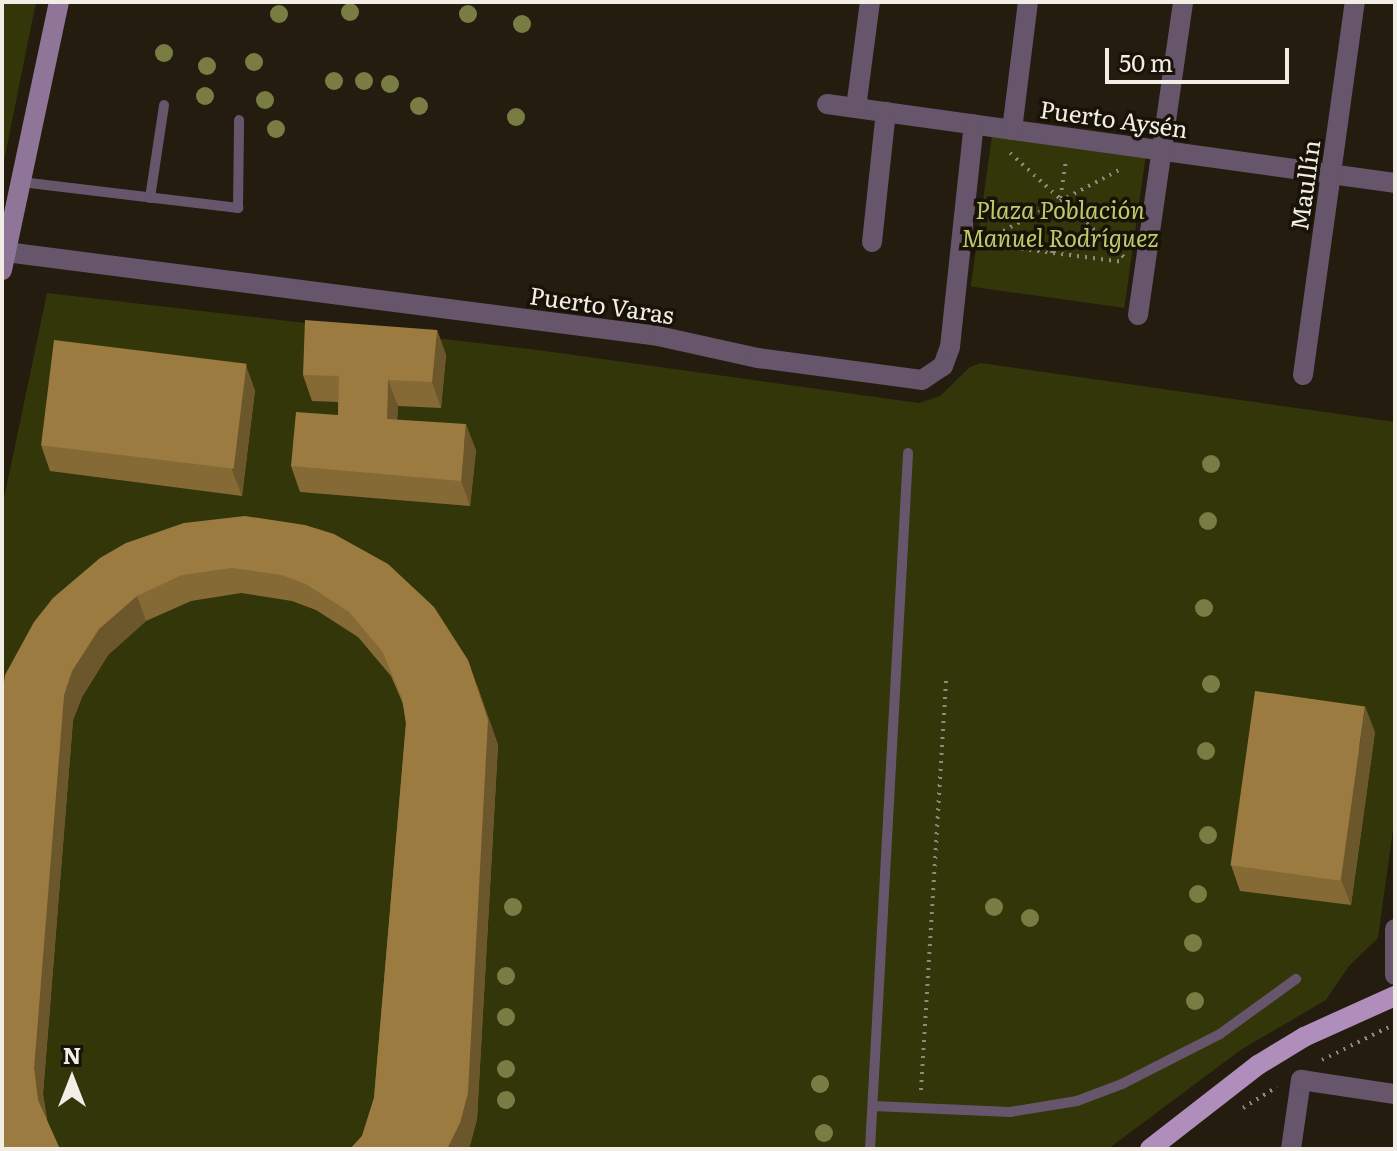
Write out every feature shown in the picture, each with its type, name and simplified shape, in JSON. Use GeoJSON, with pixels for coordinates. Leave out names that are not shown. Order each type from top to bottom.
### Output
{"type":"FeatureCollection","features":[{"type":"Feature","properties":{"kind":"main road"},"geometry":{"type":"LineString","coordinates":[[4,261],[59,2]]}},
{"type":"Feature","properties":{"kind":"main road"},"geometry":{"type":"LineString","coordinates":[[1150,1149],[1258,1065],[1304,1037],[1395,996]]}},
{"type":"Feature","properties":{"kind":"street"},"geometry":{"type":"LineString","coordinates":[[856,108],[870,2]]}},
{"type":"Feature","properties":{"kind":"street"},"geometry":{"type":"LineString","coordinates":[[1008,138],[1028,2]]}},
{"type":"Feature","properties":{"kind":"street"},"geometry":{"type":"LineString","coordinates":[[1138,315],[1183,2]]}},
{"type":"Feature","properties":{"kind":"street","name":"Maullín"},"geometry":{"type":"LineString","coordinates":[[1303,375],[1355,2]]}},
{"type":"Feature","properties":{"kind":"street","name":"Puerto Aysén"},"geometry":{"type":"LineString","coordinates":[[827,104],[974,124],[1008,138],[1069,138],[1395,183]]}},
{"type":"Feature","properties":{"kind":"street"},"geometry":{"type":"LineString","coordinates":[[872,242],[886,112]]}},
{"type":"Feature","properties":{"kind":"street","name":"Puerto Varas"},"geometry":{"type":"LineString","coordinates":[[4,261],[658,336],[758,358],[922,380],[943,366],[950,347],[974,124]]}},
{"type":"Feature","properties":{"kind":"street"},"geometry":{"type":"LineString","coordinates":[[1395,929],[1395,975]]}},
{"type":"Feature","properties":{"kind":"street"},"geometry":{"type":"LineString","coordinates":[[1291,1149],[1301,1080],[1395,1094]]}},
{"type":"Feature","properties":{"kind":"lane"},"geometry":{"type":"LineString","coordinates":[[150,198],[164,105]]}},
{"type":"Feature","properties":{"kind":"lane"},"geometry":{"type":"LineString","coordinates":[[21,182],[238,208],[239,120]]}},
{"type":"Feature","properties":{"kind":"lane"},"geometry":{"type":"LineString","coordinates":[[870,1149],[908,453]]}},
{"type":"Feature","properties":{"kind":"lane"},"geometry":{"type":"LineString","coordinates":[[873,1106],[1010,1112],[1077,1101],[1122,1084],[1220,1034],[1296,979]]}},
{"type":"Feature","properties":{"kind":"path"},"geometry":{"type":"LineString","coordinates":[[1008,138],[1060,199],[1131,263],[979,244],[1060,199],[1161,151]]}},
{"type":"Feature","properties":{"kind":"path"},"geometry":{"type":"LineString","coordinates":[[1052,253],[1069,138]]}},
{"type":"Feature","properties":{"kind":"path"},"geometry":{"type":"LineString","coordinates":[[920,1108],[946,680]]}},
{"type":"Feature","properties":{"kind":"green space"},"geometry":{"type":"Polygon","coordinates":[[[2,2],[36,2],[2,171],[2,2]]]}},
{"type":"Feature","properties":{"kind":"green space","name":"Plaza Población Manuel Rodríguez"},"geometry":{"type":"Polygon","coordinates":[[[992,136],[1145,158],[1124,308],[971,287],[992,136]]]}},
{"type":"Feature","properties":{"kind":"green space"},"geometry":{"type":"Polygon","coordinates":[[[47,293],[538,350],[919,403],[940,396],[970,367],[981,363],[1395,422],[1395,815],[1378,938],[1349,966],[1326,1000],[1242,1049],[1108,1149],[2,1149],[2,508],[47,293]]]}},
{"type":"Feature","properties":{"kind":"building"},"geometry":{"type":"Polygon","coordinates":[[[305,320],[437,330],[432,382],[388,380],[387,419],[466,424],[461,481],[291,466],[296,412],[338,415],[339,376],[303,375],[305,320]]]}},
{"type":"Feature","properties":{"kind":"building"},"geometry":{"type":"Polygon","coordinates":[[[54,340],[247,364],[234,469],[41,445],[54,340]]]}},
{"type":"Feature","properties":{"kind":"building"},"geometry":{"type":"Polygon","coordinates":[[[245,516],[305,525],[334,534],[388,564],[434,607],[468,660],[488,720],[468,1093],[460,1123],[447,1149],[350,1149],[362,1136],[374,1098],[406,723],[402,698],[382,651],[349,612],[306,584],[282,575],[232,568],[182,575],[137,596],[99,629],[72,671],[64,695],[34,1068],[38,1100],[60,1149],[2,1149],[2,696],[5,675],[34,622],[53,598],[100,558],[126,543],[184,523],[245,516]]]}},
{"type":"Feature","properties":{"kind":"building"},"geometry":{"type":"Polygon","coordinates":[[[1255,691],[1365,706],[1340,881],[1231,865],[1255,691]]]}}]}
